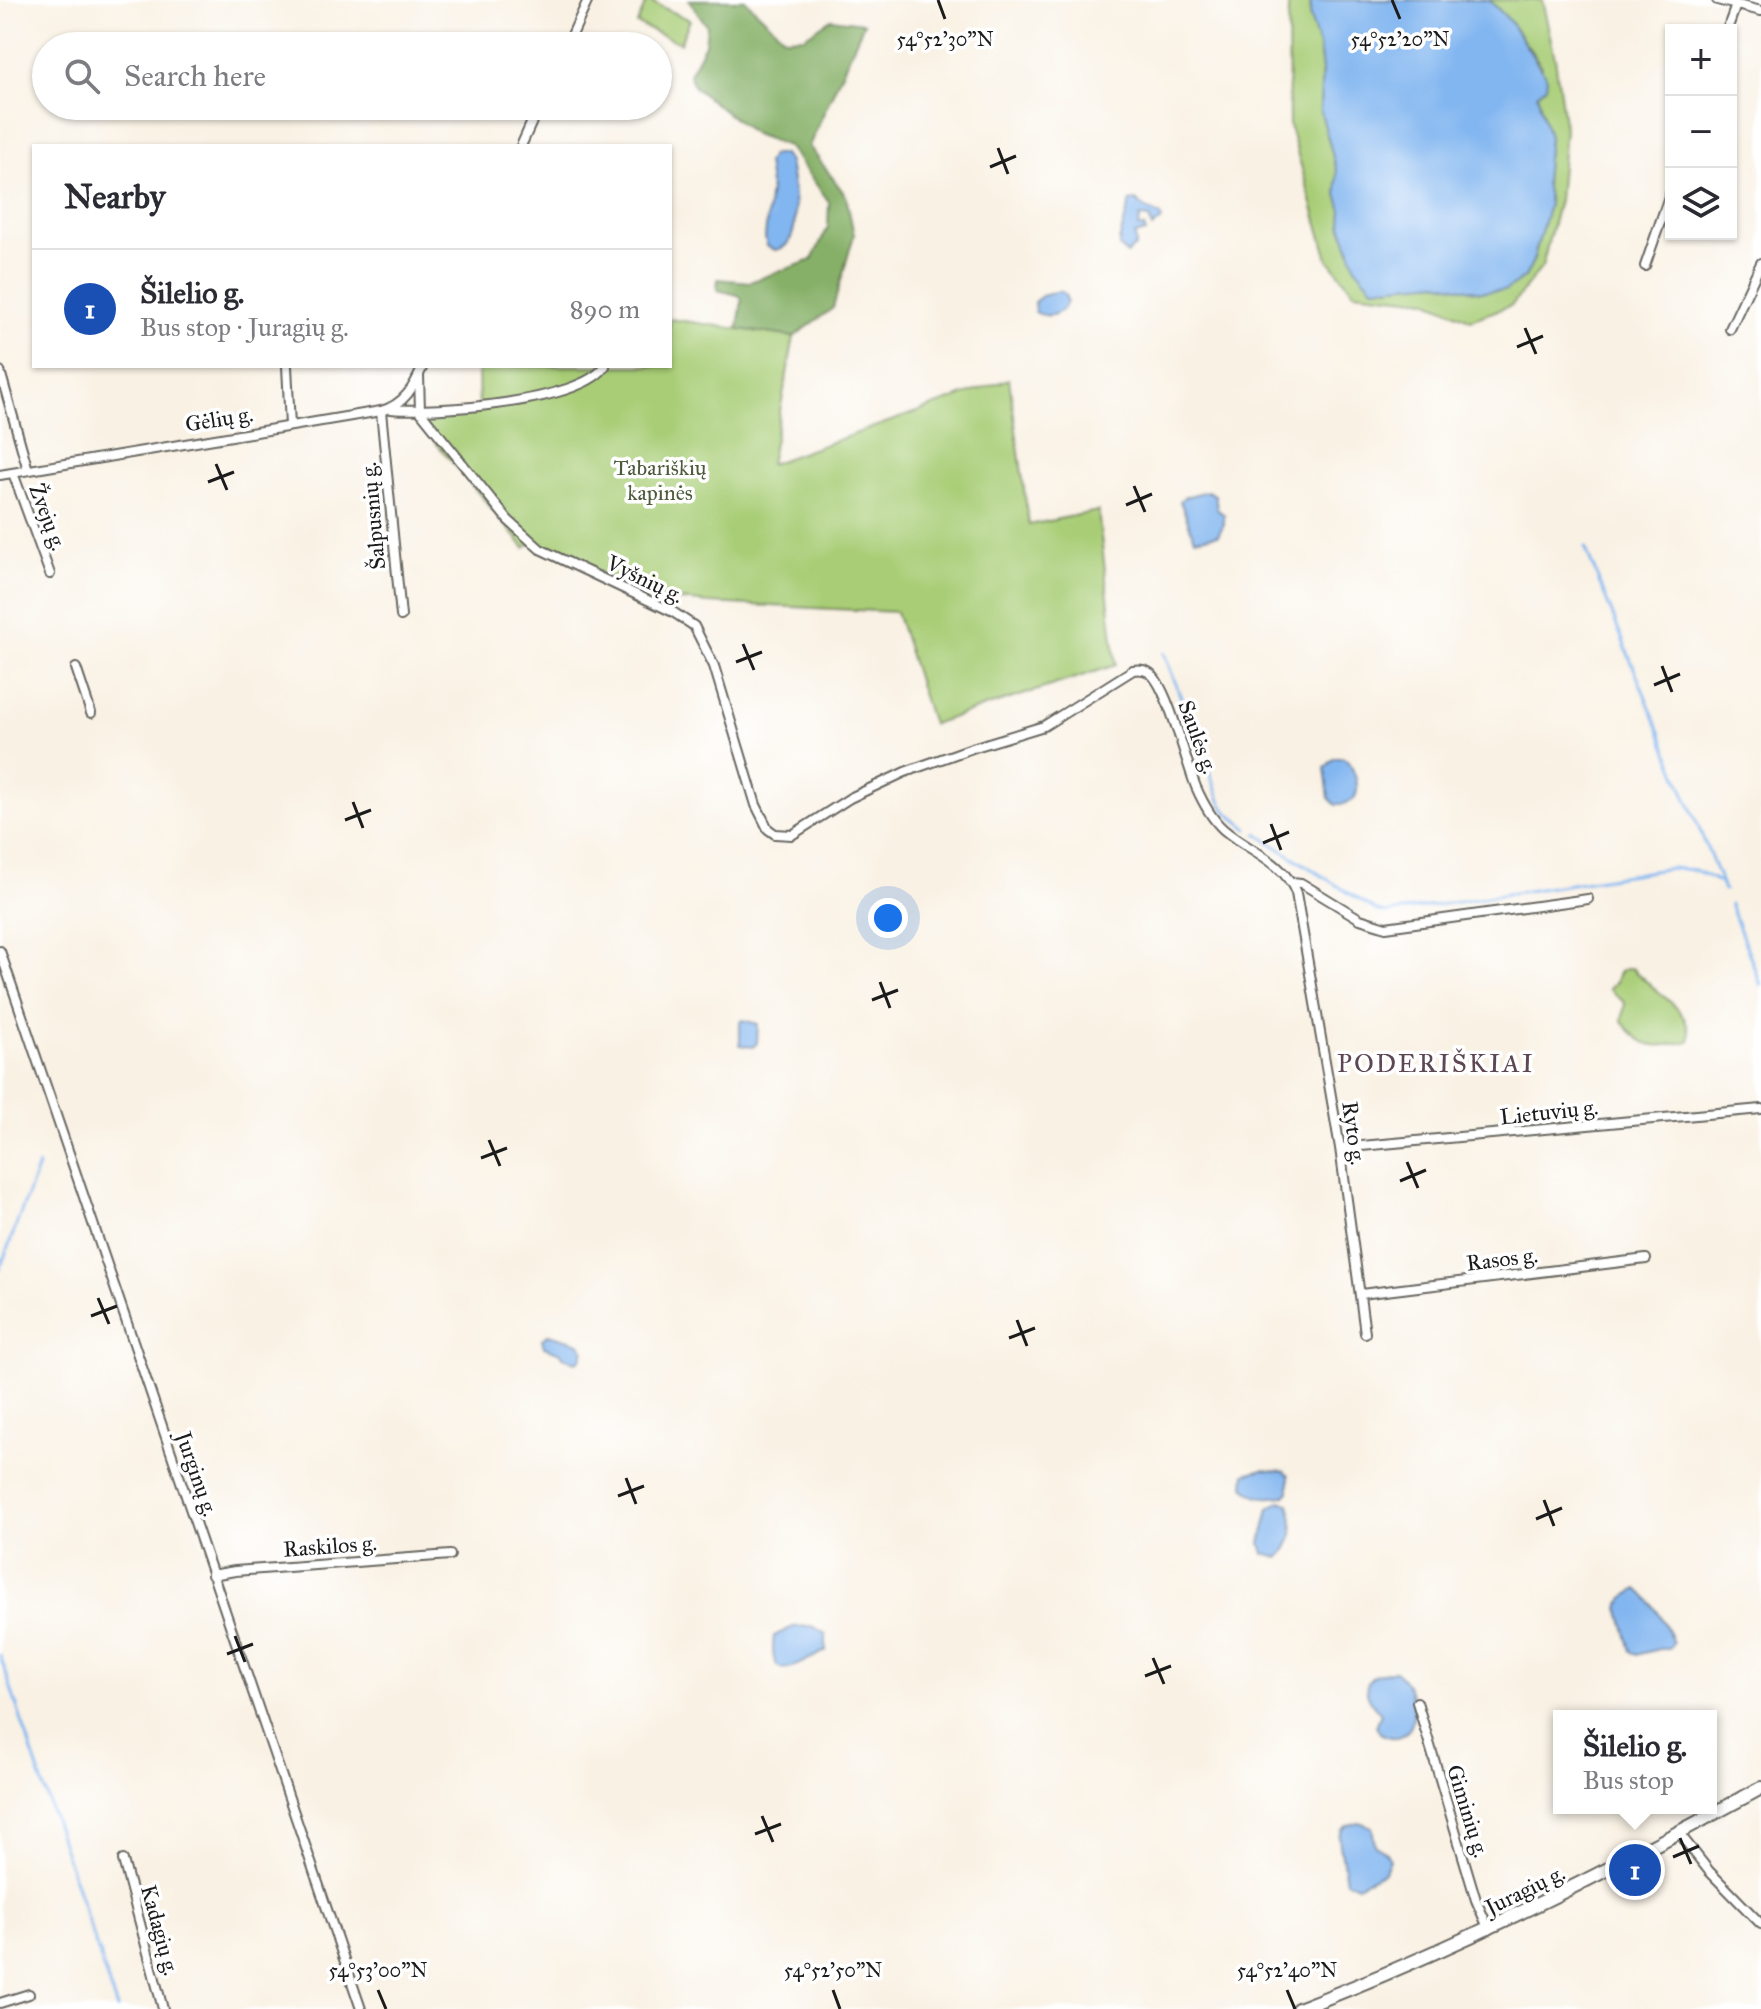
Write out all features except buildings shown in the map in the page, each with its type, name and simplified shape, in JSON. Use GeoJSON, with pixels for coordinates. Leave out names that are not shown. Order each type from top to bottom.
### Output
{"type":"FeatureCollection","features":[{"type":"Feature","properties":{"kind":"main road","name":"Juragių g."},"geometry":{"type":"LineString","coordinates":[[1717,1812],[1761,1788]]}},
{"type":"Feature","properties":{"kind":"main road","name":"Juragių g."},"geometry":{"type":"LineString","coordinates":[[1298,2009],[1489,1930],[1714,1814]]}},
{"type":"Feature","properties":{"kind":"street"},"geometry":{"type":"LineString","coordinates":[[573,32],[588,0]]}},
{"type":"Feature","properties":{"kind":"street"},"geometry":{"type":"LineString","coordinates":[[1717,0],[1761,11]]}},
{"type":"Feature","properties":{"kind":"street"},"geometry":{"type":"LineString","coordinates":[[1729,24],[1736,5]]}},
{"type":"Feature","properties":{"kind":"street"},"geometry":{"type":"LineString","coordinates":[[522,144],[533,120]]}},
{"type":"Feature","properties":{"kind":"street"},"geometry":{"type":"LineString","coordinates":[[1645,266],[1665,208]]}},
{"type":"Feature","properties":{"kind":"street"},"geometry":{"type":"LineString","coordinates":[[1730,329],[1761,263]]}},
{"type":"Feature","properties":{"kind":"street"},"geometry":{"type":"LineString","coordinates":[[287,368],[290,426]]}},
{"type":"Feature","properties":{"kind":"street","name":"Gėlių g."},"geometry":{"type":"LineString","coordinates":[[0,475],[385,410],[420,411],[535,398],[588,380],[604,368]]}},
{"type":"Feature","properties":{"kind":"street"},"geometry":{"type":"LineString","coordinates":[[420,411],[421,370]]}},
{"type":"Feature","properties":{"kind":"street"},"geometry":{"type":"LineString","coordinates":[[385,410],[411,390],[421,370]]}},
{"type":"Feature","properties":{"kind":"street","name":"Žvejų g."},"geometry":{"type":"LineString","coordinates":[[0,371],[28,470]]}},
{"type":"Feature","properties":{"kind":"street","name":"Šalpusnių g."},"geometry":{"type":"LineString","coordinates":[[385,410],[401,616]]}},
{"type":"Feature","properties":{"kind":"street","name":"Vyšnių g."},"geometry":{"type":"LineString","coordinates":[[420,411],[528,541],[673,612],[694,626],[714,666],[756,805],[763,821],[775,834]]}},
{"type":"Feature","properties":{"kind":"street","name":"Žvejų g."},"geometry":{"type":"LineString","coordinates":[[13,473],[50,574]]}},
{"type":"Feature","properties":{"kind":"street"},"geometry":{"type":"LineString","coordinates":[[76,668],[91,713]]}},
{"type":"Feature","properties":{"kind":"street","name":"Saulės g."},"geometry":{"type":"LineString","coordinates":[[775,834],[784,836],[801,831],[837,805],[905,772],[1044,726],[1124,674],[1140,668],[1150,673],[1163,693],[1196,787],[1215,820],[1269,860],[1292,882],[1301,883],[1360,919],[1386,927],[1588,899]]}},
{"type":"Feature","properties":{"kind":"street","name":"Ryto g."},"geometry":{"type":"LineString","coordinates":[[1292,882],[1340,1148],[1365,1333]]}},
{"type":"Feature","properties":{"kind":"street","name":"Jurginų g."},"geometry":{"type":"LineString","coordinates":[[0,951],[361,2009]]}},
{"type":"Feature","properties":{"kind":"street","name":"Lietuvių g."},"geometry":{"type":"LineString","coordinates":[[1340,1148],[1474,1138],[1761,1109]]}},
{"type":"Feature","properties":{"kind":"street","name":"Rasos g."},"geometry":{"type":"LineString","coordinates":[[1361,1294],[1646,1259]]}},
{"type":"Feature","properties":{"kind":"street","name":"Raskilos g."},"geometry":{"type":"LineString","coordinates":[[212,1575],[450,1555]]}},
{"type":"Feature","properties":{"kind":"street","name":"Giminių g."},"geometry":{"type":"LineString","coordinates":[[1417,1702],[1476,1900],[1489,1930]]}},
{"type":"Feature","properties":{"kind":"street"},"geometry":{"type":"LineString","coordinates":[[1679,1833],[1709,1871],[1761,1924]]}},
{"type":"Feature","properties":{"kind":"street","name":"Kadagių g."},"geometry":{"type":"LineString","coordinates":[[123,1860],[163,2009]]}},
{"type":"Feature","properties":{"kind":"street"},"geometry":{"type":"LineString","coordinates":[[0,2003],[29,1994]]}},
{"type":"Feature","properties":{"kind":"green space"},"geometry":{"type":"Polygon","coordinates":[[[647,0],[690,20],[680,43],[672,39],[672,32],[655,32],[637,24],[647,0]]]}},
{"type":"Feature","properties":{"kind":"green space"},"geometry":{"type":"Polygon","coordinates":[[[689,0],[745,0],[785,38],[804,37],[831,19],[864,23],[809,146],[846,196],[854,235],[833,308],[794,337],[738,329],[742,299],[738,295],[717,290],[718,279],[750,282],[812,260],[828,227],[829,202],[788,146],[754,134],[695,88],[689,74],[705,44],[707,26],[689,0]]]}},
{"type":"Feature","properties":{"kind":"green space"},"geometry":{"type":"Polygon","coordinates":[[[1288,0],[1311,0],[1310,17],[1322,69],[1320,109],[1337,171],[1341,224],[1357,268],[1373,288],[1438,282],[1480,292],[1525,277],[1533,261],[1549,204],[1545,182],[1549,137],[1537,93],[1541,65],[1509,20],[1489,0],[1542,0],[1555,58],[1565,129],[1559,200],[1542,267],[1512,305],[1471,320],[1427,300],[1354,292],[1328,259],[1289,124],[1288,0]]]}},
{"type":"Feature","properties":{"kind":"green space","name":"Tabariškių kapinės"},"geometry":{"type":"Polygon","coordinates":[[[672,319],[794,337],[770,464],[1009,379],[1029,525],[1098,511],[1116,665],[932,724],[896,612],[709,603],[652,597],[534,542],[525,548],[415,418],[479,410],[478,368],[672,368],[672,319]]]}},
{"type":"Feature","properties":{"kind":"green space"},"geometry":{"type":"Polygon","coordinates":[[[1632,968],[1678,1010],[1689,1030],[1689,1041],[1651,1044],[1629,1030],[1622,1021],[1625,1003],[1609,989],[1621,971],[1632,968]]]}},
{"type":"Feature","properties":{"kind":"water"},"geometry":{"type":"Polygon","coordinates":[[[1311,0],[1489,0],[1509,20],[1547,78],[1546,87],[1537,94],[1549,137],[1545,182],[1549,204],[1533,261],[1525,277],[1506,290],[1480,292],[1438,282],[1373,288],[1356,268],[1341,224],[1337,171],[1320,109],[1322,69],[1310,17],[1311,0]]]}},
{"type":"Feature","properties":{"kind":"water"},"geometry":{"type":"Polygon","coordinates":[[[773,154],[783,154],[789,162],[795,213],[791,238],[785,246],[775,250],[767,246],[765,238],[770,187],[767,162],[773,154]]]}},
{"type":"Feature","properties":{"kind":"water"},"geometry":{"type":"Polygon","coordinates":[[[1136,200],[1160,215],[1162,220],[1152,228],[1149,218],[1140,217],[1139,227],[1144,227],[1146,232],[1135,235],[1136,246],[1127,254],[1119,246],[1119,241],[1130,202],[1136,200]]]}},
{"type":"Feature","properties":{"kind":"water"},"geometry":{"type":"Polygon","coordinates":[[[1060,291],[1065,294],[1067,302],[1062,310],[1049,315],[1035,312],[1034,302],[1042,296],[1060,291]]]}},
{"type":"Feature","properties":{"kind":"water"},"geometry":{"type":"Polygon","coordinates":[[[1207,491],[1215,495],[1217,509],[1224,515],[1224,524],[1218,535],[1195,539],[1180,501],[1207,491]]]}},
{"type":"Feature","properties":{"kind":"water"},"geometry":{"type":"Polygon","coordinates":[[[1334,758],[1344,758],[1355,776],[1357,792],[1346,803],[1335,804],[1329,798],[1325,768],[1334,758]]]}},
{"type":"Feature","properties":{"kind":"water"},"geometry":{"type":"Polygon","coordinates":[[[740,1022],[758,1024],[757,1043],[753,1047],[740,1045],[740,1022]]]}},
{"type":"Feature","properties":{"kind":"water"},"geometry":{"type":"Polygon","coordinates":[[[549,1334],[580,1343],[584,1350],[581,1359],[576,1362],[544,1347],[542,1339],[549,1334]]]}},
{"type":"Feature","properties":{"kind":"water"},"geometry":{"type":"Polygon","coordinates":[[[1263,1469],[1284,1471],[1289,1475],[1289,1491],[1284,1496],[1257,1495],[1244,1486],[1245,1474],[1263,1469]]]}},
{"type":"Feature","properties":{"kind":"water"},"geometry":{"type":"Polygon","coordinates":[[[1280,1501],[1289,1504],[1293,1526],[1288,1547],[1279,1558],[1264,1554],[1261,1543],[1269,1508],[1280,1501]]]}},
{"type":"Feature","properties":{"kind":"water"},"geometry":{"type":"Polygon","coordinates":[[[1638,1589],[1667,1629],[1673,1643],[1669,1649],[1637,1655],[1631,1651],[1619,1607],[1625,1597],[1638,1589]]]}},
{"type":"Feature","properties":{"kind":"water"},"geometry":{"type":"Polygon","coordinates":[[[812,1626],[826,1634],[826,1651],[795,1666],[786,1668],[775,1663],[774,1636],[793,1627],[812,1626]]]}},
{"type":"Feature","properties":{"kind":"water"},"geometry":{"type":"Polygon","coordinates":[[[1395,1671],[1410,1691],[1413,1717],[1403,1735],[1394,1737],[1380,1733],[1376,1726],[1381,1714],[1369,1698],[1367,1685],[1375,1676],[1395,1671]]]}},
{"type":"Feature","properties":{"kind":"water"},"geometry":{"type":"Polygon","coordinates":[[[1359,1822],[1372,1827],[1375,1845],[1390,1860],[1384,1872],[1357,1885],[1346,1881],[1339,1838],[1343,1828],[1359,1822]]]}},
{"type":"Feature","properties":{"kind":"waterway"},"geometry":{"type":"LineString","coordinates":[[1585,547],[1724,890]]}},
{"type":"Feature","properties":{"kind":"waterway"},"geometry":{"type":"LineString","coordinates":[[1164,653],[1221,803],[1248,829]]}},
{"type":"Feature","properties":{"kind":"waterway"},"geometry":{"type":"LineString","coordinates":[[1257,834],[1377,911],[1388,913],[1671,868],[1695,870],[1721,883]]}},
{"type":"Feature","properties":{"kind":"waterway"},"geometry":{"type":"LineString","coordinates":[[1730,904],[1761,985]]}},
{"type":"Feature","properties":{"kind":"waterway"},"geometry":{"type":"LineString","coordinates":[[0,1269],[38,1166]]}},
{"type":"Feature","properties":{"kind":"waterway"},"geometry":{"type":"LineString","coordinates":[[0,1655],[117,2009]]}},
{"type":"Feature","properties":{"kind":"place","name":"Šilelio g."},"geometry":{"type":"Point","coordinates":[1635,1870]}},
{"type":"Feature","properties":{"kind":"district","name":"PODERIŠKIAI"},"geometry":{"type":"Point","coordinates":[1436,1063]}}]}
